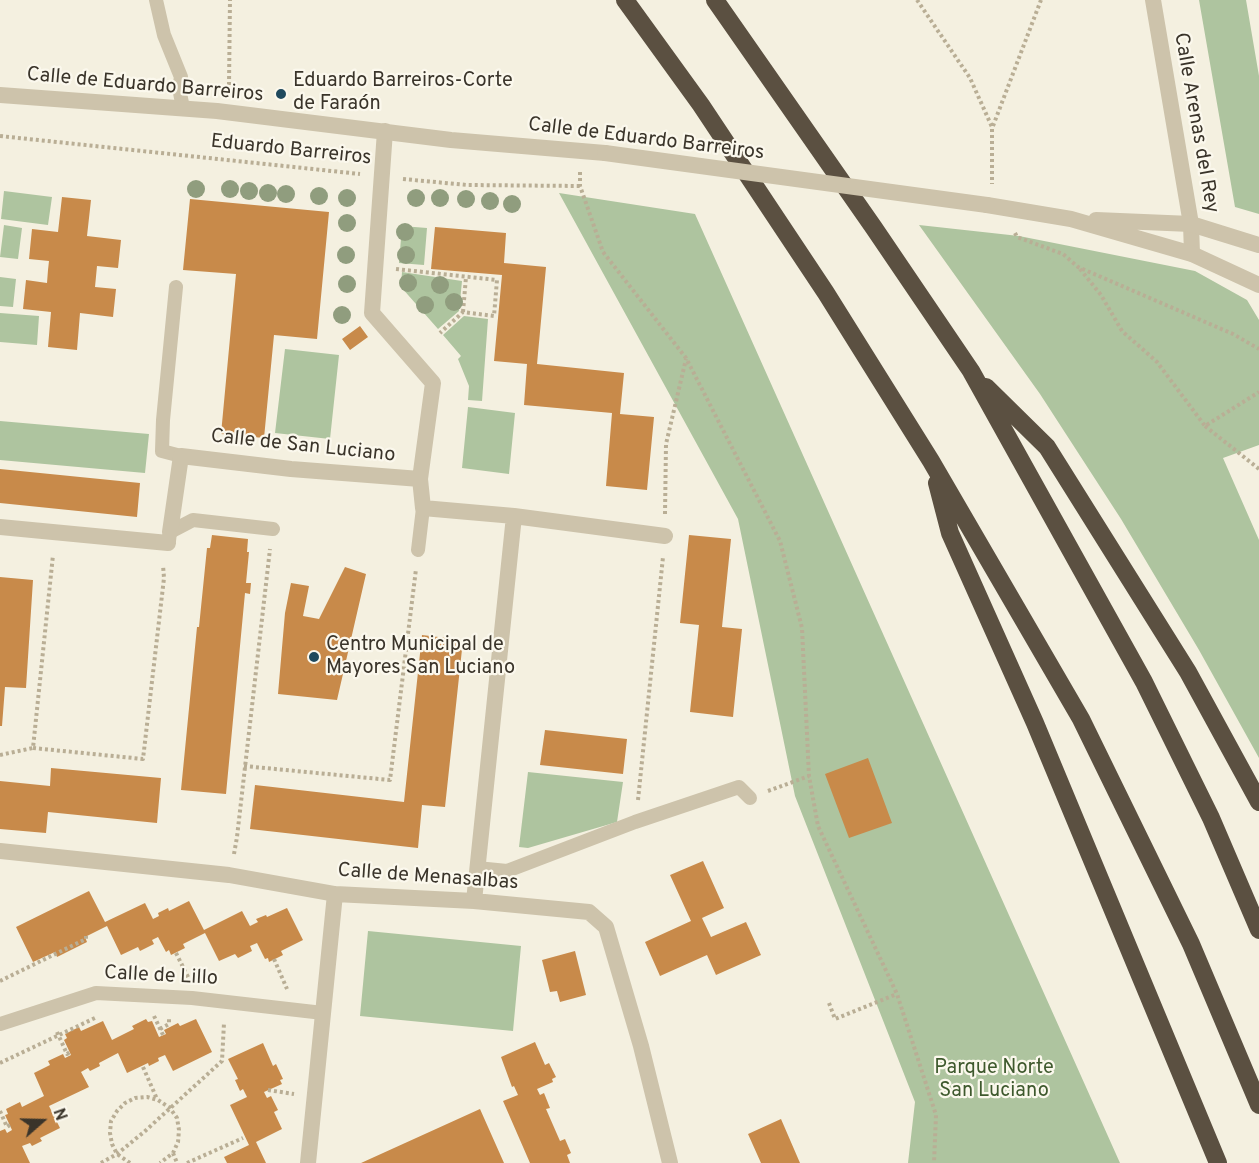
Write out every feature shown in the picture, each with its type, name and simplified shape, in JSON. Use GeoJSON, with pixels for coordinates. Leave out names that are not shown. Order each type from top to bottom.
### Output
{"type":"FeatureCollection","features":[{"type":"Feature","properties":{"kind":"highway"},"geometry":{"type":"LineString","coordinates":[[625,0],[701,105],[826,293],[931,461],[1081,719],[1191,944],[1259,1105]]}},
{"type":"Feature","properties":{"kind":"highway"},"geometry":{"type":"LineString","coordinates":[[715,0],[861,208],[971,371],[1144,682],[1211,818],[1259,930]]}},
{"type":"Feature","properties":{"kind":"highway"},"geometry":{"type":"LineString","coordinates":[[971,371],[1047,447],[1188,672],[1259,802]]}},
{"type":"Feature","properties":{"kind":"highway"},"geometry":{"type":"LineString","coordinates":[[931,461],[950,533],[1035,723],[1218,1163]]}},
{"type":"Feature","properties":{"kind":"street","name":"Calle Arenas del Rey"},"geometry":{"type":"LineString","coordinates":[[1153,0],[1191,224],[1192,254]]}},
{"type":"Feature","properties":{"kind":"street","name":"Calle de Eduardo Barreiros"},"geometry":{"type":"LineString","coordinates":[[0,95],[183,108],[451,140],[605,153],[1071,219],[1191,224],[1259,245]]}},
{"type":"Feature","properties":{"kind":"street","name":"Calle de San Luciano"},"geometry":{"type":"LineString","coordinates":[[385,131],[372,313],[433,383],[420,479],[423,508]]}},
{"type":"Feature","properties":{"kind":"street","name":"Calle de Eduardo Barreiros"},"geometry":{"type":"LineString","coordinates":[[1071,219],[1192,254],[1259,285]]}},
{"type":"Feature","properties":{"kind":"street","name":"Calle de San Luciano"},"geometry":{"type":"LineString","coordinates":[[169,538],[181,456],[291,469],[420,479]]}},
{"type":"Feature","properties":{"kind":"street"},"geometry":{"type":"LineString","coordinates":[[423,508],[514,516],[665,536]]}},
{"type":"Feature","properties":{"kind":"street"},"geometry":{"type":"LineString","coordinates":[[474,901],[514,516]]}},
{"type":"Feature","properties":{"kind":"street"},"geometry":{"type":"LineString","coordinates":[[0,527],[55,533],[169,538]]}},
{"type":"Feature","properties":{"kind":"street","name":"Calle de Menasalbas"},"geometry":{"type":"LineString","coordinates":[[0,851],[229,875],[335,894],[474,901],[589,912],[606,927],[641,1046],[670,1163]]}},
{"type":"Feature","properties":{"kind":"street"},"geometry":{"type":"LineString","coordinates":[[308,1163],[335,894]]}},
{"type":"Feature","properties":{"kind":"lane"},"geometry":{"type":"LineString","coordinates":[[156,0],[164,35],[181,77],[179,88],[183,108]]}},
{"type":"Feature","properties":{"kind":"lane","name":"Calle de San Luciano"},"geometry":{"type":"LineString","coordinates":[[176,287],[162,451],[181,456]]}},
{"type":"Feature","properties":{"kind":"lane"},"geometry":{"type":"LineString","coordinates":[[418,550],[423,508]]}},
{"type":"Feature","properties":{"kind":"lane"},"geometry":{"type":"LineString","coordinates":[[169,538],[193,520],[273,529]]}},
{"type":"Feature","properties":{"kind":"lane","name":"Calle de Menasalbas"},"geometry":{"type":"LineString","coordinates":[[477,868],[507,871],[635,822],[739,787],[750,798]]}},
{"type":"Feature","properties":{"kind":"lane","name":"Calle de Lillo"},"geometry":{"type":"LineString","coordinates":[[0,1024],[96,993],[192,998],[323,1013]]}},
{"type":"Feature","properties":{"kind":"path"},"geometry":{"type":"LineString","coordinates":[[229,85],[230,0]]}},
{"type":"Feature","properties":{"kind":"path"},"geometry":{"type":"LineString","coordinates":[[917,0],[970,78],[993,127]]}},
{"type":"Feature","properties":{"kind":"path"},"geometry":{"type":"LineString","coordinates":[[990,206],[993,127],[1041,0]]}},
{"type":"Feature","properties":{"kind":"path","name":"Eduardo Barreiros"},"geometry":{"type":"LineString","coordinates":[[0,136],[467,185],[580,186]]}},
{"type":"Feature","properties":{"kind":"path"},"geometry":{"type":"LineString","coordinates":[[580,171],[580,186],[603,252],[686,358],[780,541],[802,628],[809,776],[818,826],[897,994],[936,1115],[934,1163]]}},
{"type":"Feature","properties":{"kind":"path"},"geometry":{"type":"LineString","coordinates":[[1013,230],[1017,237],[1063,254],[1078,267],[1101,295],[1122,332],[1157,362],[1205,426],[1259,469]]}},
{"type":"Feature","properties":{"kind":"path"},"geometry":{"type":"LineString","coordinates":[[1078,267],[1233,334],[1259,349]]}},
{"type":"Feature","properties":{"kind":"path"},"geometry":{"type":"LineString","coordinates":[[392,268],[497,280],[494,316],[463,312]]}},
{"type":"Feature","properties":{"kind":"path"},"geometry":{"type":"LineString","coordinates":[[440,333],[463,312],[466,278]]}},
{"type":"Feature","properties":{"kind":"path"},"geometry":{"type":"LineString","coordinates":[[635,822],[665,536],[666,444],[686,358]]}},
{"type":"Feature","properties":{"kind":"path"},"geometry":{"type":"LineString","coordinates":[[1205,426],[1259,392]]}},
{"type":"Feature","properties":{"kind":"path"},"geometry":{"type":"LineString","coordinates":[[229,875],[237,837],[273,529]]}},
{"type":"Feature","properties":{"kind":"path"},"geometry":{"type":"LineString","coordinates":[[33,748],[55,533]]}},
{"type":"Feature","properties":{"kind":"path"},"geometry":{"type":"LineString","coordinates":[[244,766],[390,780],[418,550]]}},
{"type":"Feature","properties":{"kind":"path"},"geometry":{"type":"LineString","coordinates":[[0,755],[33,748],[143,759],[164,578],[163,563]]}},
{"type":"Feature","properties":{"kind":"path"},"geometry":{"type":"LineString","coordinates":[[750,798],[809,776]]}},
{"type":"Feature","properties":{"kind":"path"},"geometry":{"type":"LineString","coordinates":[[0,981],[53,958],[86,939],[86,936]]}},
{"type":"Feature","properties":{"kind":"path"},"geometry":{"type":"LineString","coordinates":[[274,959],[291,996],[290,1010]]}},
{"type":"Feature","properties":{"kind":"path"},"geometry":{"type":"LineString","coordinates":[[830,1003],[834,1018],[897,994]]}},
{"type":"Feature","properties":{"kind":"path"},"geometry":{"type":"LineString","coordinates":[[101,1163],[117,1154],[222,1061],[225,1002]]}},
{"type":"Feature","properties":{"kind":"path"},"geometry":{"type":"LineString","coordinates":[[151,1009],[162,1035]]}},
{"type":"Feature","properties":{"kind":"path"},"geometry":{"type":"LineString","coordinates":[[160,1029],[169,1024],[169,1011]]}},
{"type":"Feature","properties":{"kind":"path"},"geometry":{"type":"LineString","coordinates":[[0,1063],[101,1015]]}},
{"type":"Feature","properties":{"kind":"path"},"geometry":{"type":"LineString","coordinates":[[57,1034],[67,1054],[70,1052]]}},
{"type":"Feature","properties":{"kind":"path"},"geometry":{"type":"LineString","coordinates":[[143,1067],[158,1100]]}},
{"type":"Feature","properties":{"kind":"path"},"geometry":{"type":"LineString","coordinates":[[130,1163],[117,1154],[112,1144],[111,1121],[125,1103],[135,1098],[147,1097],[158,1100],[170,1108],[177,1118],[178,1142],[173,1153],[159,1163]]}},
{"type":"Feature","properties":{"kind":"path"},"geometry":{"type":"LineString","coordinates":[[0,1111],[7,1127],[10,1125]]}},
{"type":"Feature","properties":{"kind":"path"},"geometry":{"type":"LineString","coordinates":[[187,1163],[243,1138]]}},
{"type":"Feature","properties":{"kind":"path"},"geometry":{"type":"LineString","coordinates":[[173,1153],[177,1163]]}},
{"type":"Feature","properties":{"kind":"green space"},"geometry":{"type":"Polygon","coordinates":[[[1199,0],[1246,0],[1259,76],[1259,214],[1235,207],[1199,0]]]}},
{"type":"Feature","properties":{"kind":"green space"},"geometry":{"type":"Polygon","coordinates":[[[4,191],[52,197],[48,225],[1,219],[4,191]]]}},
{"type":"Feature","properties":{"kind":"green space","name":"Parque Norte San Luciano"},"geometry":{"type":"Polygon","coordinates":[[[559,193],[695,214],[1120,1163],[908,1163],[915,1102],[795,796],[738,519],[559,193]]]}},
{"type":"Feature","properties":{"kind":"green space"},"geometry":{"type":"Polygon","coordinates":[[[4,225],[22,228],[18,259],[0,257],[4,225]]]}},
{"type":"Feature","properties":{"kind":"green space"},"geometry":{"type":"Polygon","coordinates":[[[919,225],[1019,236],[1195,271],[1247,300],[1259,320],[1259,445],[1223,458],[1259,540],[1259,758],[1199,650],[1121,519],[1040,394],[919,225]]]}},
{"type":"Feature","properties":{"kind":"green space"},"geometry":{"type":"Polygon","coordinates":[[[402,226],[427,228],[424,265],[399,263],[402,226]]]}},
{"type":"Feature","properties":{"kind":"green space"},"geometry":{"type":"Polygon","coordinates":[[[402,272],[462,281],[459,311],[438,329],[401,287],[402,272]]]}},
{"type":"Feature","properties":{"kind":"green space"},"geometry":{"type":"Polygon","coordinates":[[[0,277],[16,279],[13,307],[0,306],[0,277]]]}},
{"type":"Feature","properties":{"kind":"green space"},"geometry":{"type":"Polygon","coordinates":[[[0,313],[39,316],[37,345],[0,342],[0,313]]]}},
{"type":"Feature","properties":{"kind":"green space"},"geometry":{"type":"Polygon","coordinates":[[[464,316],[488,319],[482,401],[468,400],[469,386],[458,359],[461,356],[443,335],[464,316]]]}},
{"type":"Feature","properties":{"kind":"green space"},"geometry":{"type":"Polygon","coordinates":[[[285,349],[339,355],[330,439],[275,433],[285,349]]]}},
{"type":"Feature","properties":{"kind":"green space"},"geometry":{"type":"Polygon","coordinates":[[[468,407],[515,413],[509,474],[462,468],[468,407]]]}},
{"type":"Feature","properties":{"kind":"green space"},"geometry":{"type":"Polygon","coordinates":[[[0,421],[149,434],[145,473],[0,460],[0,421]]]}},
{"type":"Feature","properties":{"kind":"green space"},"geometry":{"type":"Polygon","coordinates":[[[528,772],[623,782],[617,822],[528,848],[519,847],[528,772]]]}},
{"type":"Feature","properties":{"kind":"green space"},"geometry":{"type":"Polygon","coordinates":[[[368,931],[521,946],[513,1031],[360,1016],[368,931]]]}},
{"type":"Feature","properties":{"kind":"building"},"geometry":{"type":"Polygon","coordinates":[[[62,197],[91,200],[87,236],[121,240],[118,268],[97,266],[95,287],[116,289],[113,317],[80,313],[77,350],[48,347],[51,312],[23,309],[26,280],[47,283],[49,261],[29,259],[32,229],[58,232],[62,197]]]}},
{"type":"Feature","properties":{"kind":"building"},"geometry":{"type":"Polygon","coordinates":[[[190,199],[329,212],[317,339],[274,335],[264,438],[221,434],[236,274],[183,270],[190,199]]]}},
{"type":"Feature","properties":{"kind":"building"},"geometry":{"type":"Polygon","coordinates":[[[435,227],[506,233],[504,263],[546,267],[537,364],[624,373],[620,414],[654,417],[647,490],[606,486],[612,413],[524,405],[527,364],[494,361],[502,275],[431,269],[435,227]]]}},
{"type":"Feature","properties":{"kind":"building"},"geometry":{"type":"Polygon","coordinates":[[[360,326],[368,337],[350,350],[342,339],[360,326]]]}},
{"type":"Feature","properties":{"kind":"building"},"geometry":{"type":"Polygon","coordinates":[[[0,469],[140,483],[137,517],[0,503],[0,469]]]}},
{"type":"Feature","properties":{"kind":"building"},"geometry":{"type":"Polygon","coordinates":[[[212,535],[248,539],[246,583],[251,583],[250,594],[245,593],[226,794],[181,790],[197,627],[199,627],[207,548],[210,548],[212,535]]]}},
{"type":"Feature","properties":{"kind":"building"},"geometry":{"type":"Polygon","coordinates":[[[689,535],[731,539],[722,627],[742,629],[733,717],[690,712],[699,625],[680,623],[689,535]]]}},
{"type":"Feature","properties":{"kind":"building","name":"Centro Municipal de Mayores San Luciano"},"geometry":{"type":"Polygon","coordinates":[[[345,567],[366,574],[337,700],[278,694],[285,613],[291,583],[309,586],[303,616],[319,619],[345,567]]]}},
{"type":"Feature","properties":{"kind":"building"},"geometry":{"type":"Polygon","coordinates":[[[0,577],[33,580],[26,688],[5,687],[2,726],[0,726],[0,577]]]}},
{"type":"Feature","properties":{"kind":"building"},"geometry":{"type":"Polygon","coordinates":[[[422,635],[463,640],[445,807],[422,805],[418,848],[250,829],[255,785],[404,802],[422,635]]]}},
{"type":"Feature","properties":{"kind":"building"},"geometry":{"type":"Polygon","coordinates":[[[545,730],[627,739],[623,774],[540,765],[545,730]]]}},
{"type":"Feature","properties":{"kind":"building"},"geometry":{"type":"Polygon","coordinates":[[[868,758],[892,823],[849,838],[825,774],[868,758]]]}},
{"type":"Feature","properties":{"kind":"building"},"geometry":{"type":"Polygon","coordinates":[[[51,768],[161,778],[157,823],[48,812],[46,833],[0,829],[0,781],[50,786],[51,768]]]}},
{"type":"Feature","properties":{"kind":"building"},"geometry":{"type":"Polygon","coordinates":[[[703,861],[724,908],[702,918],[711,937],[746,922],[761,955],[716,975],[707,955],[660,976],[645,942],[691,921],[670,875],[703,861]]]}},
{"type":"Feature","properties":{"kind":"building"},"geometry":{"type":"Polygon","coordinates":[[[89,891],[105,922],[145,903],[153,919],[159,916],[158,913],[168,908],[169,911],[189,901],[204,930],[242,911],[250,926],[258,922],[256,919],[287,908],[303,940],[281,951],[283,955],[269,962],[257,943],[250,946],[252,951],[238,958],[235,954],[219,961],[205,933],[183,944],[185,948],[171,955],[169,950],[166,952],[158,937],[152,940],[154,944],[140,951],[138,947],[121,955],[107,926],[85,937],[87,942],[57,957],[55,952],[33,962],[16,927],[89,891]]]}},
{"type":"Feature","properties":{"kind":"building"},"geometry":{"type":"Polygon","coordinates":[[[575,951],[586,995],[560,1002],[557,991],[550,992],[542,960],[575,951]]]}},
{"type":"Feature","properties":{"kind":"building"},"geometry":{"type":"Polygon","coordinates":[[[146,1019],[148,1022],[152,1021],[159,1037],[166,1034],[164,1030],[178,1023],[180,1026],[196,1019],[212,1052],[173,1071],[165,1055],[149,1066],[148,1063],[127,1073],[118,1053],[99,1063],[100,1066],[90,1071],[88,1068],[81,1072],[89,1087],[49,1106],[60,1128],[40,1138],[42,1141],[32,1146],[30,1143],[22,1146],[30,1163],[0,1163],[0,1131],[5,1129],[7,1133],[12,1130],[5,1115],[8,1114],[6,1109],[20,1102],[22,1107],[44,1096],[34,1073],[50,1065],[48,1061],[63,1054],[65,1058],[71,1055],[64,1040],[67,1038],[65,1034],[79,1027],[81,1031],[103,1021],[112,1040],[134,1029],[132,1026],[146,1019]]]}},
{"type":"Feature","properties":{"kind":"building"},"geometry":{"type":"Polygon","coordinates":[[[535,1042],[545,1065],[549,1063],[556,1077],[552,1079],[553,1082],[537,1089],[540,1095],[544,1093],[550,1108],[546,1109],[560,1141],[565,1139],[571,1153],[567,1155],[570,1163],[530,1163],[503,1101],[518,1095],[514,1086],[512,1087],[501,1057],[535,1042]]]}},
{"type":"Feature","properties":{"kind":"building"},"geometry":{"type":"Polygon","coordinates":[[[263,1043],[273,1066],[276,1064],[283,1079],[280,1080],[282,1084],[264,1092],[267,1098],[271,1096],[278,1110],[274,1112],[282,1129],[256,1142],[266,1163],[227,1163],[224,1157],[249,1145],[230,1105],[247,1097],[243,1089],[240,1091],[235,1080],[238,1079],[228,1059],[263,1043]]]}},
{"type":"Feature","properties":{"kind":"building"},"geometry":{"type":"Polygon","coordinates":[[[480,1109],[504,1163],[361,1163],[480,1109]]]}},
{"type":"Feature","properties":{"kind":"building"},"geometry":{"type":"Polygon","coordinates":[[[781,1119],[800,1163],[761,1163],[748,1134],[781,1119]]]}},
{"type":"Feature","properties":{"kind":"place","name":"Eduardo Barreiros-Corte de Faraón"},"geometry":{"type":"Point","coordinates":[281,94]}},
{"type":"Feature","properties":{"kind":"place","name":"Centro Municipal de Mayores San Luciano"},"geometry":{"type":"Point","coordinates":[314,657]}}]}
